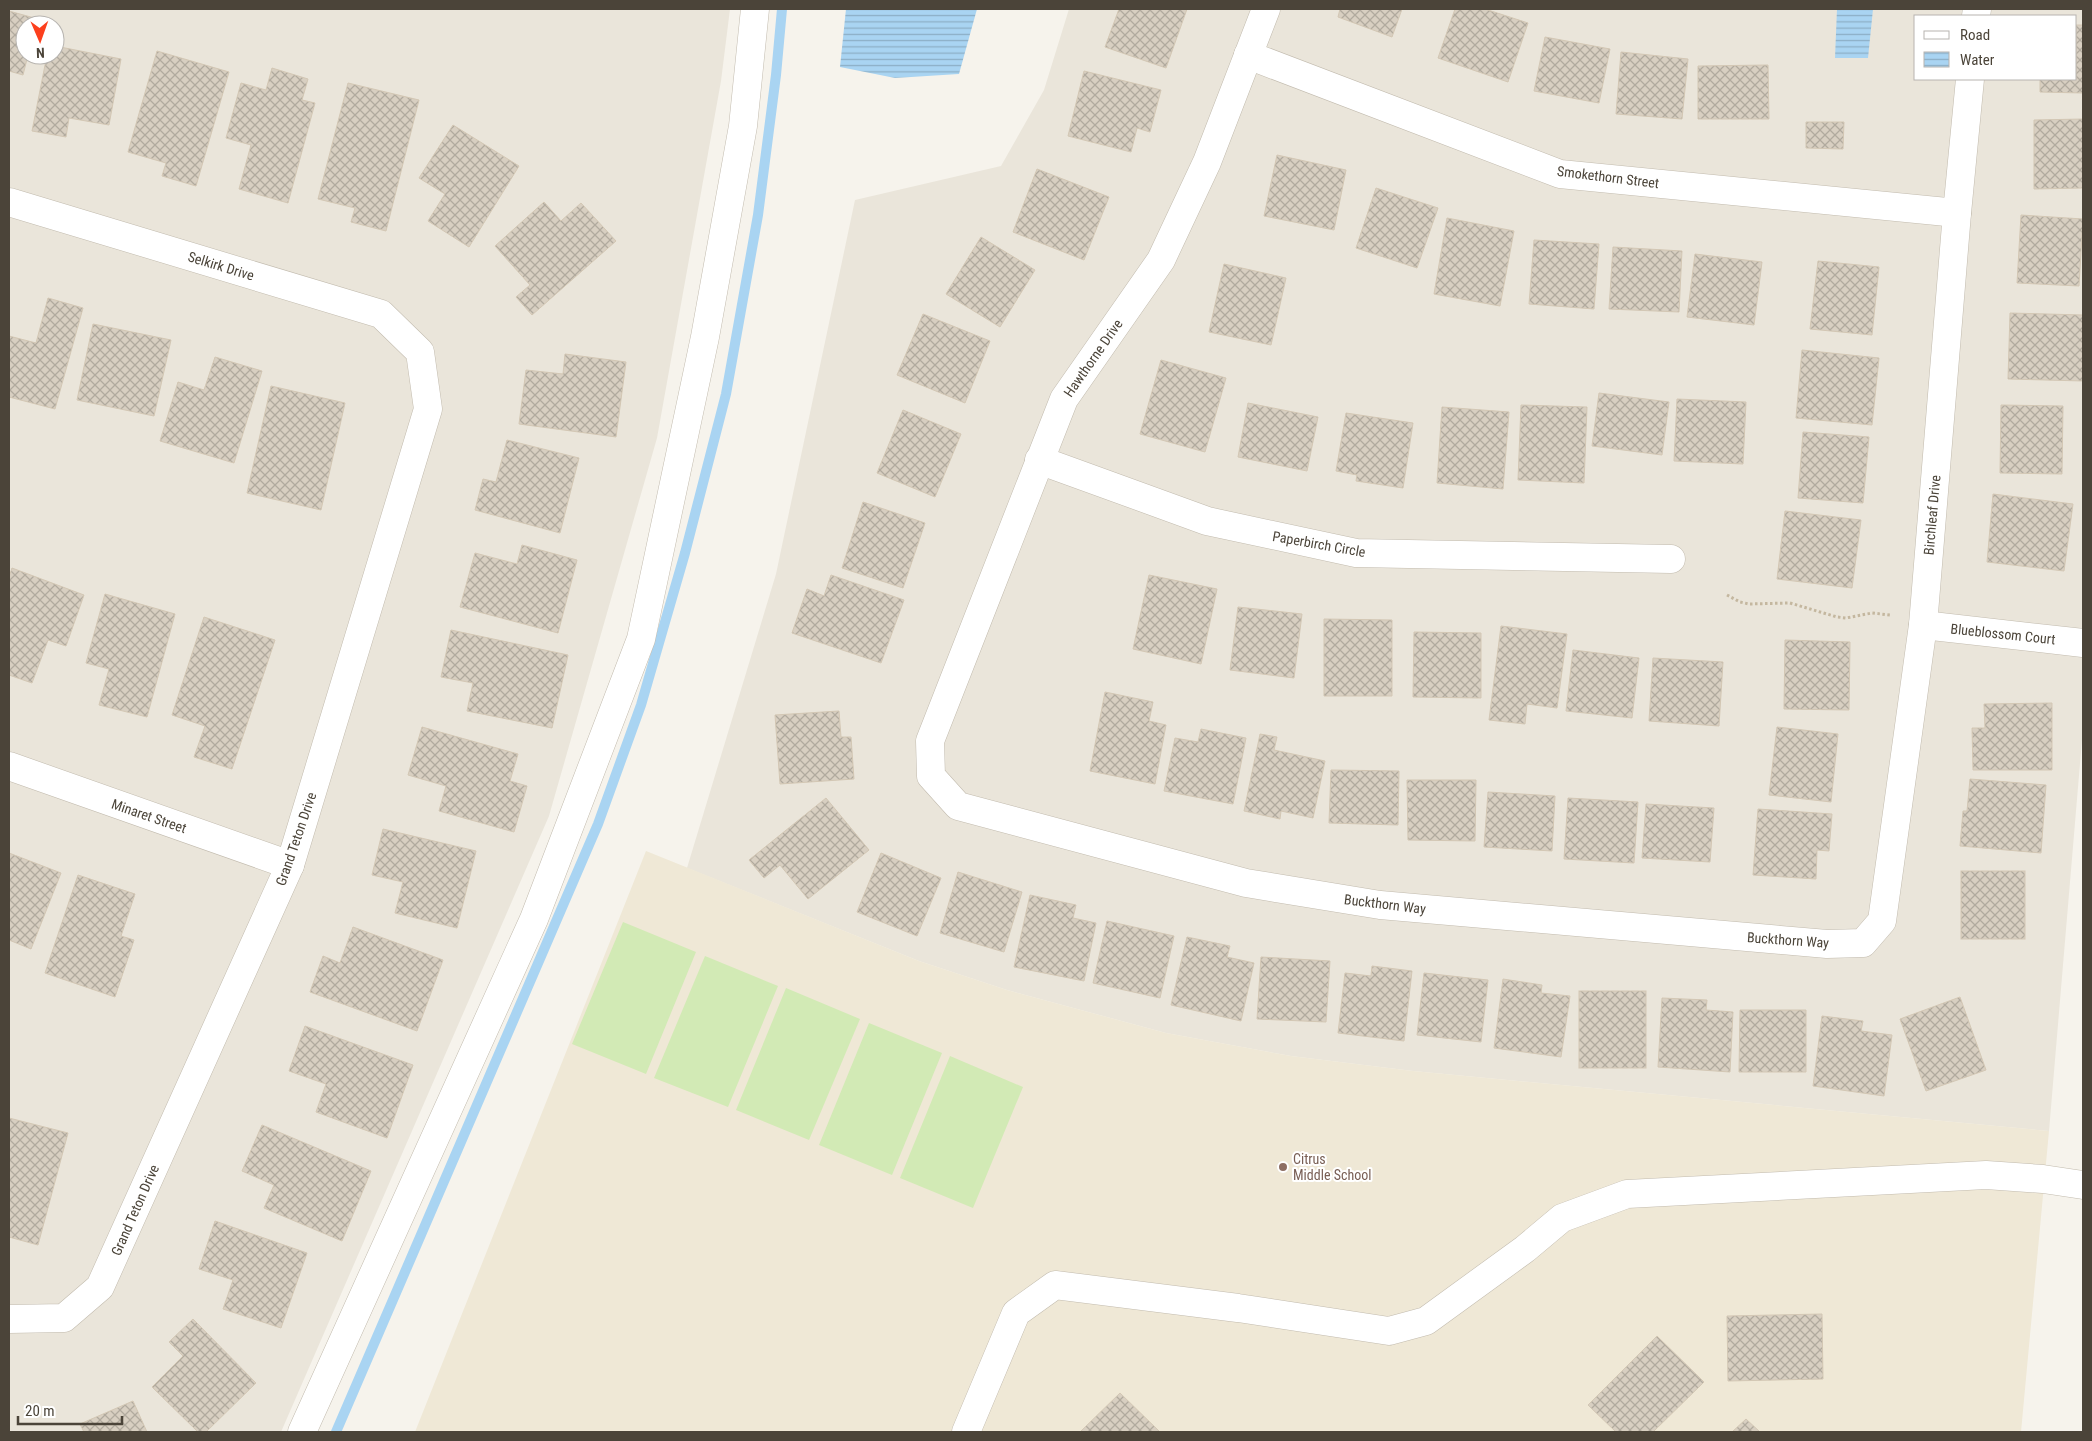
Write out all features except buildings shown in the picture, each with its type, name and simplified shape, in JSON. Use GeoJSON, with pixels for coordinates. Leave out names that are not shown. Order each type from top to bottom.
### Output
{"type":"FeatureCollection","features":[{"type":"Feature","properties":{"kind":"street"},"geometry":{"type":"LineString","coordinates":[[302,1432],[534,919],[642,639],[705,337],[743,126],[755,9]]}},
{"type":"Feature","properties":{"kind":"street","name":"Hawthorne Drive"},"geometry":{"type":"LineString","coordinates":[[931,776],[930,741],[1064,399],[1161,260],[1207,162],[1266,9]]}},
{"type":"Feature","properties":{"kind":"street","name":"Smokethorn Street"},"geometry":{"type":"LineString","coordinates":[[1248,55],[1560,174],[1957,213]]}},
{"type":"Feature","properties":{"kind":"street","name":"Birchleaf Drive"},"geometry":{"type":"LineString","coordinates":[[1862,943],[1882,921],[1923,625],[1970,80]]}},
{"type":"Feature","properties":{"kind":"street","name":"Selkirk Drive"},"geometry":{"type":"LineString","coordinates":[[9,202],[381,314],[420,352]]}},
{"type":"Feature","properties":{"kind":"street","name":"Grand Teton Drive"},"geometry":{"type":"LineString","coordinates":[[9,1319],[64,1318],[100,1287],[290,865],[428,409],[420,352]]}},
{"type":"Feature","properties":{"kind":"street","name":"Paperbirch Circle"},"geometry":{"type":"LineString","coordinates":[[1040,460],[1207,521],[1356,553],[1671,559]]}},
{"type":"Feature","properties":{"kind":"street","name":"Blueblossom Court"},"geometry":{"type":"LineString","coordinates":[[1923,625],[2083,643]]}},
{"type":"Feature","properties":{"kind":"street","name":"Minaret Street"},"geometry":{"type":"LineString","coordinates":[[9,766],[290,865]]}},
{"type":"Feature","properties":{"kind":"street","name":"Buckthorn Way"},"geometry":{"type":"LineString","coordinates":[[931,776],[958,806],[1246,883],[1380,905],[1827,944],[1862,943]]}},
{"type":"Feature","properties":{"kind":"street"},"geometry":{"type":"LineString","coordinates":[[966,1432],[1016,1313],[1055,1284],[1238,1308],[1389,1331],[1426,1321],[1525,1249],[1562,1218],[1627,1194],[1986,1176],[2043,1179],[2083,1185]]}},
{"type":"Feature","properties":{"kind":"path"},"geometry":{"type":"LineString","coordinates":[[1728,595],[1740,602],[1749,604],[1790,603],[1837,617],[1846,618],[1872,613],[1890,615]]}},
{"type":"Feature","properties":{"kind":"shaded area"},"geometry":{"type":"Polygon","coordinates":[[[9,9],[730,9],[721,81],[657,438],[549,816],[281,1432],[9,1432],[9,9]]]}},
{"type":"Feature","properties":{"kind":"shaded area"},"geometry":{"type":"Polygon","coordinates":[[[1069,9],[2083,9],[2083,728],[2049,1131],[1413,1071],[1291,1056],[1166,1033],[1007,990],[919,961],[687,868],[776,574],[855,200],[1001,166],[1044,90],[1069,9]]]}},
{"type":"Feature","properties":{"kind":"shaded area","name":"Citrus Middle School"},"geometry":{"type":"Polygon","coordinates":[[[646,851],[919,961],[1007,990],[1166,1033],[1291,1056],[1413,1071],[2049,1131],[2021,1432],[415,1432],[646,851]]]}},
{"type":"Feature","properties":{"kind":"green space"},"geometry":{"type":"Polygon","coordinates":[[[623,922],[696,952],[646,1074],[572,1044],[623,922]]]}},
{"type":"Feature","properties":{"kind":"green space"},"geometry":{"type":"Polygon","coordinates":[[[705,956],[778,986],[728,1107],[654,1078],[705,956]]]}},
{"type":"Feature","properties":{"kind":"green space"},"geometry":{"type":"Polygon","coordinates":[[[786,988],[860,1019],[809,1140],[736,1110],[786,988]]]}},
{"type":"Feature","properties":{"kind":"green space"},"geometry":{"type":"Polygon","coordinates":[[[869,1023],[942,1053],[892,1175],[819,1145],[869,1023]]]}},
{"type":"Feature","properties":{"kind":"green space"},"geometry":{"type":"Polygon","coordinates":[[[950,1056],[1023,1087],[973,1208],[900,1178],[950,1056]]]}},
{"type":"Feature","properties":{"kind":"water"},"geometry":{"type":"Polygon","coordinates":[[[846,9],[977,9],[959,74],[895,78],[840,67],[846,9]]]}},
{"type":"Feature","properties":{"kind":"water"},"geometry":{"type":"Polygon","coordinates":[[[1837,9],[1873,9],[1868,58],[1835,58],[1837,9]]]}},
{"type":"Feature","properties":{"kind":"waterway"},"geometry":{"type":"LineString","coordinates":[[336,1432],[598,824],[641,705],[685,553],[726,394],[758,215],[776,75],[782,9]]}},
{"type":"Feature","properties":{"kind":"place","name":"Citrus Middle School"},"geometry":{"type":"Point","coordinates":[1283,1167]}}]}
